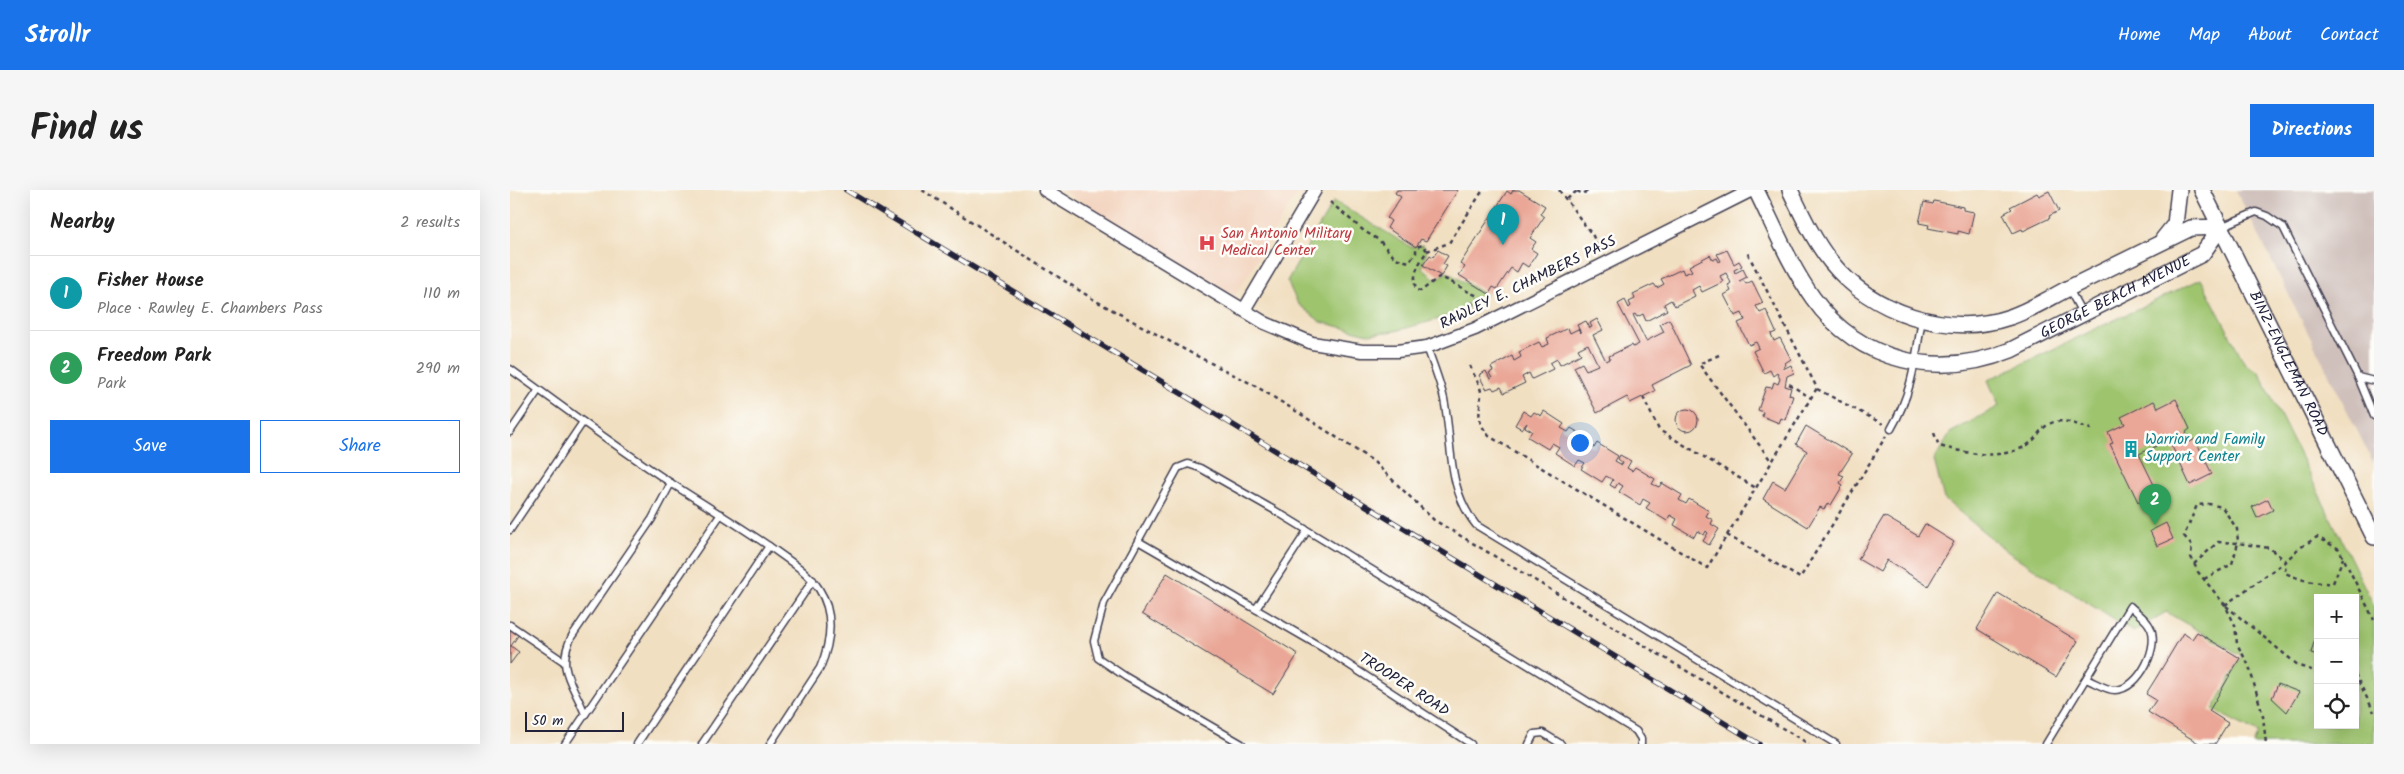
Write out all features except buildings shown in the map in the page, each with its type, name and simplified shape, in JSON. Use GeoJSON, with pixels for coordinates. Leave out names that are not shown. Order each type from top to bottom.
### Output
{"type":"FeatureCollection","features":[{"type":"Feature","properties":{"kind":"street","name":"RAWLEY E. CHAMBERS PASS"},"geometry":{"type":"LineString","coordinates":[[1045,190],[1289,335],[1338,349],[1371,351],[1427,347],[1475,330],[1752,190]]}},
{"type":"Feature","properties":{"kind":"street"},"geometry":{"type":"LineString","coordinates":[[1244,310],[1315,190]]}},
{"type":"Feature","properties":{"kind":"street","name":"GEORGE BEACH AVENUE"},"geometry":{"type":"LineString","coordinates":[[1756,190],[1805,286],[1825,313],[1837,325],[1865,344],[1915,363],[1963,364],[1996,356],[2202,254],[2221,227]]}},
{"type":"Feature","properties":{"kind":"street","name":"GEORGE BEACH AVENUE"},"geometry":{"type":"LineString","coordinates":[[1790,190],[1822,250],[1844,277],[1873,298],[1905,314],[1922,319],[1958,324],[1993,321],[2010,317],[2191,228],[2221,227]]}},
{"type":"Feature","properties":{"kind":"street"},"geometry":{"type":"LineString","coordinates":[[2158,244],[2174,224],[2179,190]]}},
{"type":"Feature","properties":{"kind":"street","name":"BINZ-ENGLEMAN ROAD"},"geometry":{"type":"LineString","coordinates":[[2202,190],[2374,537]]}},
{"type":"Feature","properties":{"kind":"lane"},"geometry":{"type":"LineString","coordinates":[[2221,227],[2256,212],[2267,216],[2283,227],[2358,377],[2374,416]]}},
{"type":"Feature","properties":{"kind":"lane"},"geometry":{"type":"LineString","coordinates":[[2069,288],[2082,315]]}},
{"type":"Feature","properties":{"kind":"lane"},"geometry":{"type":"LineString","coordinates":[[1891,428],[1902,410],[1911,386],[1922,319]]}},
{"type":"Feature","properties":{"kind":"lane"},"geometry":{"type":"LineString","coordinates":[[1427,347],[1444,400],[1454,487],[1464,511],[1476,526],[1836,744]]}},
{"type":"Feature","properties":{"kind":"lane"},"geometry":{"type":"LineString","coordinates":[[510,369],[538,391],[671,483],[769,546],[813,580],[828,608],[830,635],[827,647],[820,668],[770,744]]}},
{"type":"Feature","properties":{"kind":"lane"},"geometry":{"type":"LineString","coordinates":[[2358,377],[2374,381]]}},
{"type":"Feature","properties":{"kind":"lane"},"geometry":{"type":"LineString","coordinates":[[510,432],[538,391]]}},
{"type":"Feature","properties":{"kind":"lane"},"geometry":{"type":"LineString","coordinates":[[510,530],[583,422]]}},
{"type":"Feature","properties":{"kind":"lane"},"geometry":{"type":"LineString","coordinates":[[1242,744],[1126,677],[1098,658],[1094,641],[1104,603],[1178,468],[1188,464],[1200,468],[1307,531],[1636,731],[1641,739],[1640,744]]}},
{"type":"Feature","properties":{"kind":"lane"},"geometry":{"type":"LineString","coordinates":[[563,661],[565,650],[572,636],[652,519],[671,483]]}},
{"type":"Feature","properties":{"kind":"lane"},"geometry":{"type":"LineString","coordinates":[[565,744],[721,514]]}},
{"type":"Feature","properties":{"kind":"lane"},"geometry":{"type":"LineString","coordinates":[[1256,609],[1307,531]]}},
{"type":"Feature","properties":{"kind":"lane","name":"TROOPER ROAD"},"geometry":{"type":"LineString","coordinates":[[1138,541],[1323,648],[1471,744]]}},
{"type":"Feature","properties":{"kind":"lane"},"geometry":{"type":"LineString","coordinates":[[637,744],[769,546]]}},
{"type":"Feature","properties":{"kind":"lane"},"geometry":{"type":"LineString","coordinates":[[702,744],[813,580]]}},
{"type":"Feature","properties":{"kind":"lane"},"geometry":{"type":"LineString","coordinates":[[2046,744],[2130,606],[2150,625],[2155,643],[2140,675],[2126,688],[2113,690],[2086,679]]}},
{"type":"Feature","properties":{"kind":"lane"},"geometry":{"type":"LineString","coordinates":[[510,625],[563,661],[586,714]]}},
{"type":"Feature","properties":{"kind":"lane"},"geometry":{"type":"LineString","coordinates":[[1529,744],[1534,734],[1543,733],[1561,744]]}},
{"type":"Feature","properties":{"kind":"path"},"geometry":{"type":"LineString","coordinates":[[922,190],[1096,301],[1254,385],[1299,413],[1373,461],[1434,520],[1809,744]]}},
{"type":"Feature","properties":{"kind":"path"},"geometry":{"type":"LineString","coordinates":[[1483,190],[1449,243],[1427,252],[1415,273],[1414,279],[1416,290],[1421,291],[1439,277],[1451,281],[1461,289],[1478,296],[1477,301],[1472,303],[1473,308],[1483,309]]}},
{"type":"Feature","properties":{"kind":"path"},"geometry":{"type":"LineString","coordinates":[[1559,190],[1593,236],[1599,249]]}},
{"type":"Feature","properties":{"kind":"path"},"geometry":{"type":"LineString","coordinates":[[1566,198],[1576,190],[1583,194],[1588,190]]}},
{"type":"Feature","properties":{"kind":"path"},"geometry":{"type":"LineString","coordinates":[[1330,202],[1364,231],[1379,240],[1395,258],[1410,262],[1416,254],[1416,247],[1423,245],[1427,252]]}},
{"type":"Feature","properties":{"kind":"path"},"geometry":{"type":"LineString","coordinates":[[1727,535],[1800,578],[1891,428],[1817,388],[1747,252]]}},
{"type":"Feature","properties":{"kind":"path"},"geometry":{"type":"LineString","coordinates":[[1719,355],[1699,364],[1772,462]]}},
{"type":"Feature","properties":{"kind":"path"},"geometry":{"type":"LineString","coordinates":[[1470,366],[1481,390],[1478,414],[1480,426],[1489,436],[1707,568],[1817,388]]}},
{"type":"Feature","properties":{"kind":"path"},"geometry":{"type":"LineString","coordinates":[[1789,384],[1811,398]]}},
{"type":"Feature","properties":{"kind":"path"},"geometry":{"type":"LineString","coordinates":[[1643,397],[1659,430],[1756,488]]}},
{"type":"Feature","properties":{"kind":"path"},"geometry":{"type":"LineString","coordinates":[[1934,433],[1939,446],[1973,454],[1992,456],[2022,448],[2038,435],[2046,424],[2058,420],[2091,429]]}},
{"type":"Feature","properties":{"kind":"path"},"geometry":{"type":"LineString","coordinates":[[2204,579],[2232,564],[2238,543],[2237,528],[2222,507],[2209,504],[2197,505],[2184,536],[2192,545],[2194,564],[2204,579],[2225,606],[2235,625],[2237,644],[2249,666],[2262,716],[2266,744]]}},
{"type":"Feature","properties":{"kind":"path"},"geometry":{"type":"LineString","coordinates":[[2225,606],[2286,562],[2298,549],[2317,538],[2339,550],[2374,620]]}},
{"type":"Feature","properties":{"kind":"path"},"geometry":{"type":"LineString","coordinates":[[2194,564],[2218,542],[2269,548],[2286,562]]}},
{"type":"Feature","properties":{"kind":"path"},"geometry":{"type":"LineString","coordinates":[[2286,562],[2285,573],[2304,581],[2327,584],[2333,583],[2343,558]]}},
{"type":"Feature","properties":{"kind":"path"},"geometry":{"type":"LineString","coordinates":[[2225,606],[2299,666],[2314,671]]}},
{"type":"Feature","properties":{"kind":"path"},"geometry":{"type":"LineString","coordinates":[[2359,682],[2374,712]]}},
{"type":"Feature","properties":{"kind":"shaded area","name":"San Antonio Military Medical Center"},"geometry":{"type":"Polygon","coordinates":[[[1061,190],[1299,190],[1235,296],[1061,190]]]}},
{"type":"Feature","properties":{"kind":"shaded area"},"geometry":{"type":"Polygon","coordinates":[[[2236,190],[2374,190],[2374,464],[2236,190]]]}},
{"type":"Feature","properties":{"kind":"green space"},"geometry":{"type":"Polygon","coordinates":[[[1334,201],[1411,247],[1423,245],[1427,251],[1422,268],[1436,280],[1447,272],[1486,295],[1458,314],[1395,331],[1368,334],[1321,322],[1298,304],[1287,281],[1334,201]]]}},
{"type":"Feature","properties":{"kind":"green space"},"geometry":{"type":"Polygon","coordinates":[[[2201,279],[2245,364],[2259,372],[2374,606],[2374,744],[2253,744],[2258,733],[2213,710],[2242,656],[2166,612],[2133,632],[2008,552],[1944,499],[1934,460],[1950,433],[1999,406],[1988,380],[2201,279]]]}},
{"type":"Feature","properties":{"kind":"railway"},"geometry":{"type":"LineString","coordinates":[[846,190],[1759,744]]}},
{"type":"Feature","properties":{"kind":"place","name":"San Antonio Military Medical Center"},"geometry":{"type":"Point","coordinates":[1207,243]}},
{"type":"Feature","properties":{"kind":"place","name":"Fisher House"},"geometry":{"type":"Point","coordinates":[1503,245]}},
{"type":"Feature","properties":{"kind":"place","name":"Warrior and Family Support Center"},"geometry":{"type":"Point","coordinates":[2131,449]}},
{"type":"Feature","properties":{"kind":"place","name":"Freedom Park"},"geometry":{"type":"Point","coordinates":[2155,525]}}]}
